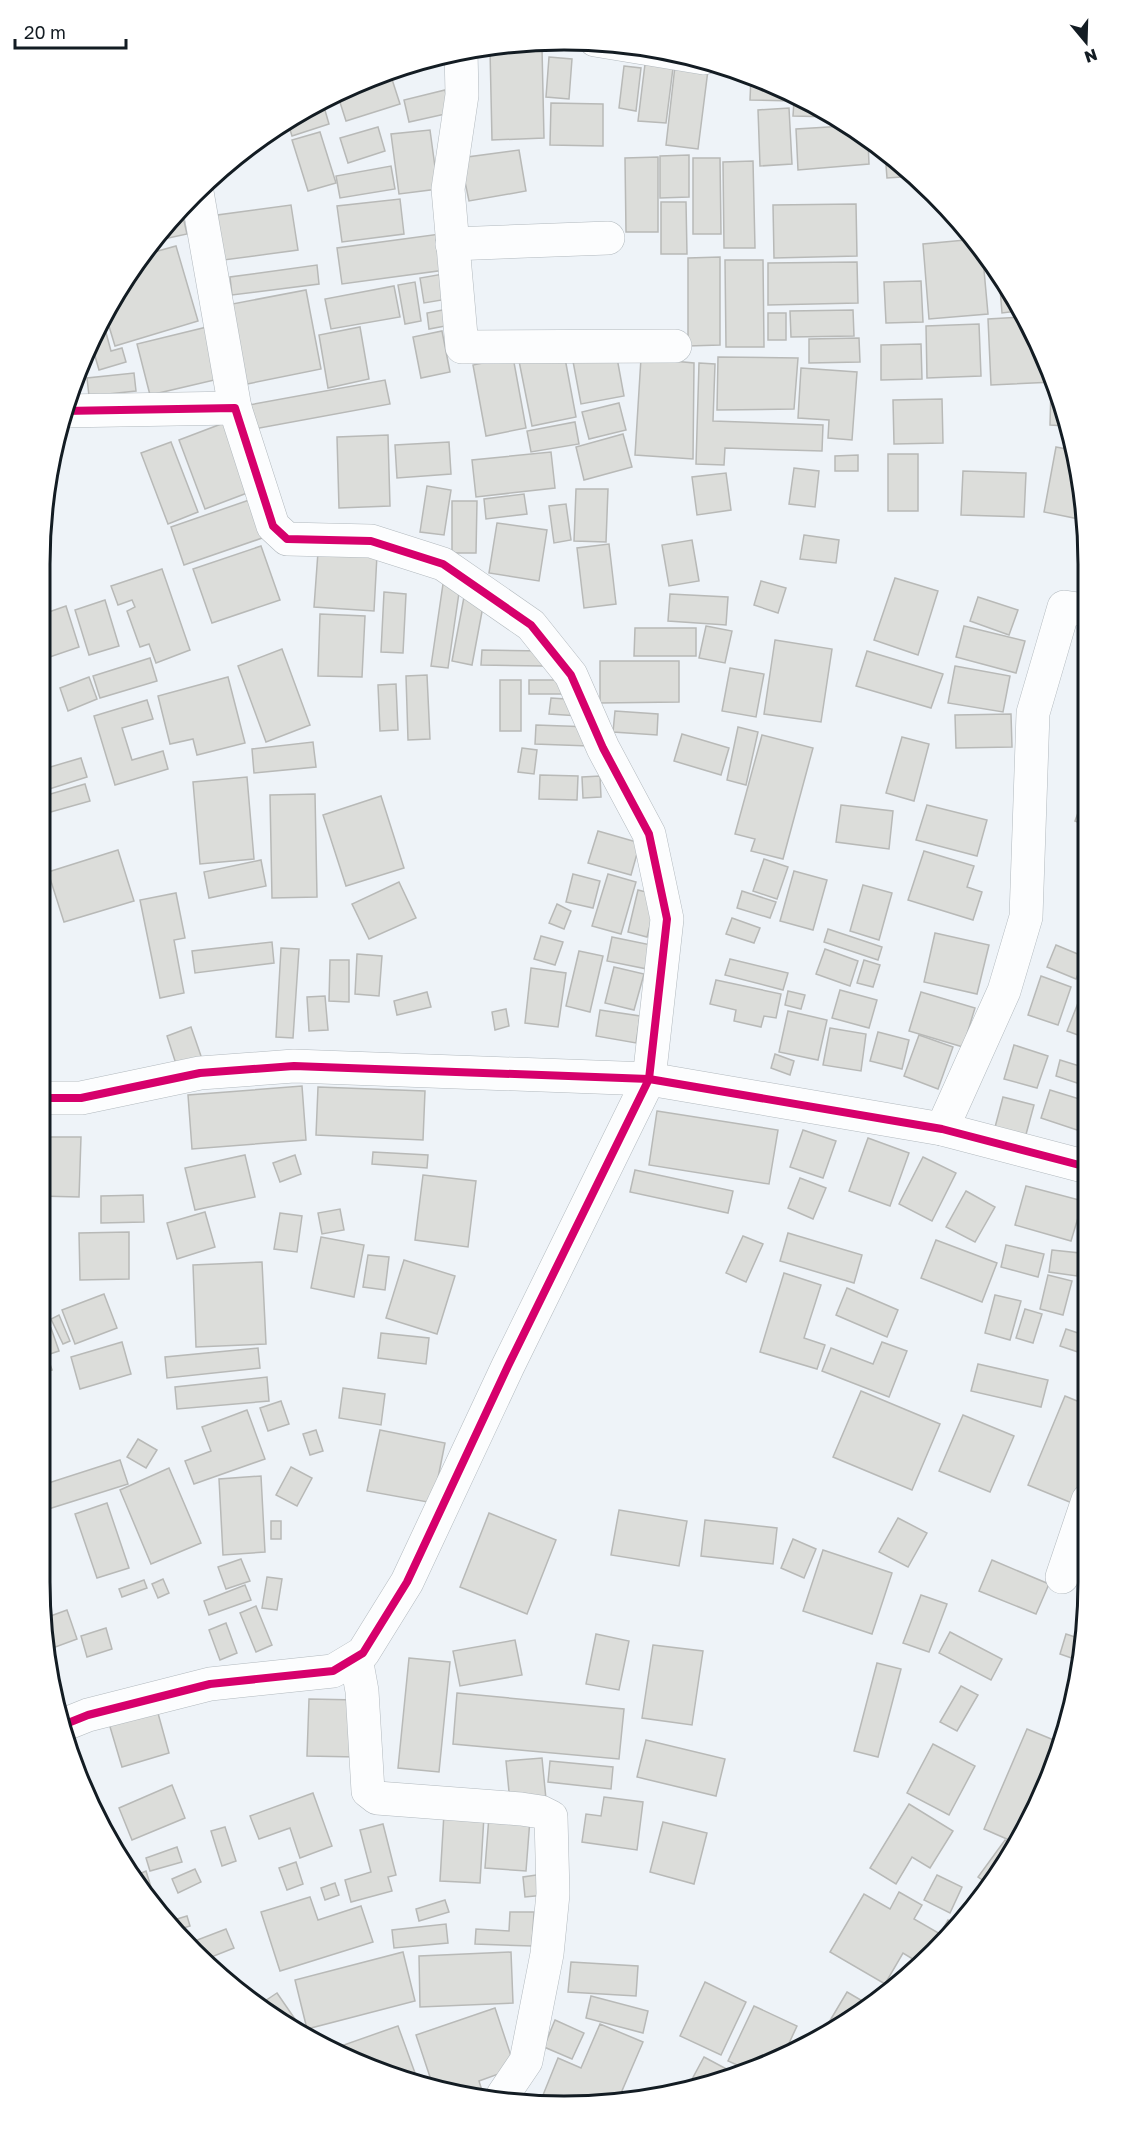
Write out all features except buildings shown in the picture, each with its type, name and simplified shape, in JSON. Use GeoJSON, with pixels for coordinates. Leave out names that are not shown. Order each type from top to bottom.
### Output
{"type":"FeatureCollection","features":[{"type":"Feature","properties":{"kind":"street"},"geometry":{"type":"LineString","coordinates":[[461,60],[462,95],[448,189],[462,347],[675,346]]}},
{"type":"Feature","properties":{"kind":"street"},"geometry":{"type":"LineString","coordinates":[[70,1722],[88,1715],[210,1684],[333,1671],[363,1653],[407,1582],[508,1366],[649,1079],[667,919],[649,834],[603,748],[571,675],[531,625],[443,564],[371,541],[287,539],[273,526],[235,408],[198,202]]}},
{"type":"Feature","properties":{"kind":"street"},"geometry":{"type":"LineString","coordinates":[[452,244],[608,238]]}},
{"type":"Feature","properties":{"kind":"street"},"geometry":{"type":"LineString","coordinates":[[73,411],[235,408]]}},
{"type":"Feature","properties":{"kind":"street"},"geometry":{"type":"LineString","coordinates":[[942,1129],[1004,991],[1026,917],[1034,713],[1064,607],[1078,608]]}},
{"type":"Feature","properties":{"kind":"street"},"geometry":{"type":"LineString","coordinates":[[50,1098],[81,1098],[200,1073],[294,1066],[649,1079],[942,1129],[1078,1165]]}},
{"type":"Feature","properties":{"kind":"street"},"geometry":{"type":"LineString","coordinates":[[1062,1577],[1078,1530]]}},
{"type":"Feature","properties":{"kind":"street"},"geometry":{"type":"LineString","coordinates":[[356,1658],[362,1691],[368,1791],[377,1798],[521,1809],[541,1812],[550,1817],[553,1893],[547,1954],[526,2061],[506,2092]]}},
{"type":"Feature","properties":{"kind":"cycle path"},"geometry":{"type":"LineString","coordinates":[[70,1722],[88,1715],[210,1684],[333,1671],[363,1653],[407,1582],[508,1366],[649,1079],[667,919],[649,834],[603,748],[571,675],[531,625],[443,564],[371,541],[287,539],[273,526],[235,408],[73,411]]}},
{"type":"Feature","properties":{"kind":"cycle path"},"geometry":{"type":"LineString","coordinates":[[50,1098],[81,1098],[200,1073],[294,1066],[649,1079],[942,1129],[1078,1165]]}}]}
